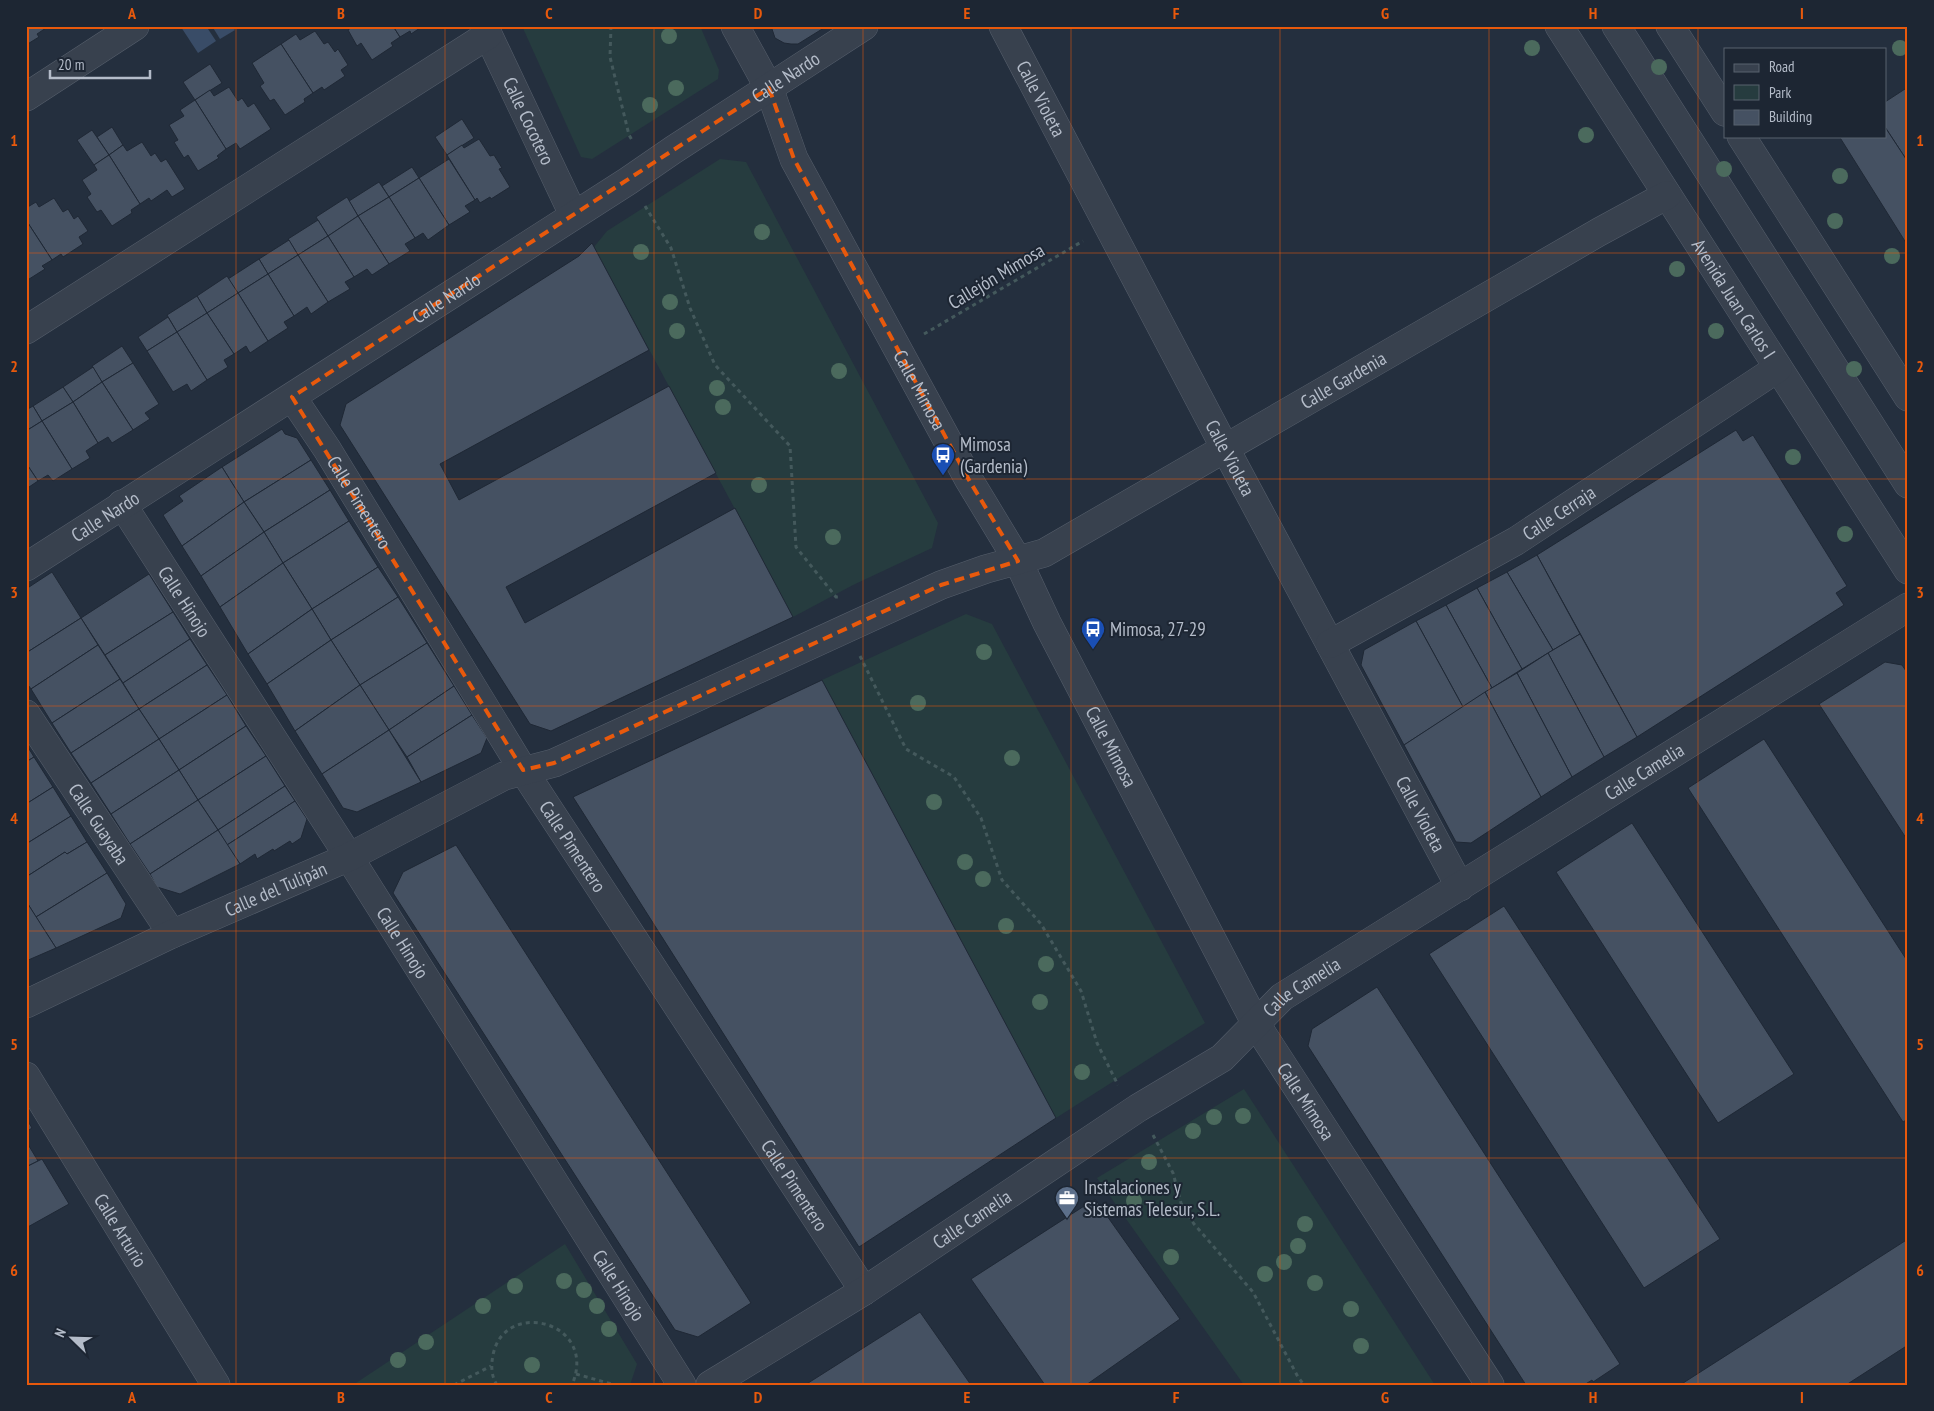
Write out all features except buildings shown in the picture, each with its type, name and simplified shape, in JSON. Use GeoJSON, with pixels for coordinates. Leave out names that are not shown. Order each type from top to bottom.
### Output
{"type":"FeatureCollection","features":[{"type":"Feature","properties":{"kind":"street"},"geometry":{"type":"LineString","coordinates":[[26,97],[135,26]]}},
{"type":"Feature","properties":{"kind":"street","name":"Calle Mimosa"},"geometry":{"type":"LineString","coordinates":[[735,26],[769,88],[794,159],[969,480],[1018,561],[1048,623],[1256,1024],[1490,1385]]}},
{"type":"Feature","properties":{"kind":"street","name":"Calle Nardo"},"geometry":{"type":"LineString","coordinates":[[26,567],[573,214],[628,181],[864,26]]}},
{"type":"Feature","properties":{"kind":"street","name":"Calle Violeta"},"geometry":{"type":"LineString","coordinates":[[1003,26],[1225,448],[1460,887]]}},
{"type":"Feature","properties":{"kind":"street","name":"Avenida Juan Carlos I"},"geometry":{"type":"LineString","coordinates":[[1559,26],[1908,570]]}},
{"type":"Feature","properties":{"kind":"street"},"geometry":{"type":"LineString","coordinates":[[1616,26],[1908,484]]}},
{"type":"Feature","properties":{"kind":"street"},"geometry":{"type":"LineString","coordinates":[[1670,26],[1724,110]]}},
{"type":"Feature","properties":{"kind":"street"},"geometry":{"type":"LineString","coordinates":[[26,330],[486,31]]}},
{"type":"Feature","properties":{"kind":"street","name":"Calle Cocotero"},"geometry":{"type":"LineString","coordinates":[[486,31],[573,214]]}},
{"type":"Feature","properties":{"kind":"street"},"geometry":{"type":"LineString","coordinates":[[1742,138],[1908,397]]}},
{"type":"Feature","properties":{"kind":"street","name":"Calle Gardenia"},"geometry":{"type":"LineString","coordinates":[[1018,561],[1044,553],[1599,232],[1667,195]]}},
{"type":"Feature","properties":{"kind":"street","name":"Calle Cerraja"},"geometry":{"type":"LineString","coordinates":[[1330,644],[1516,541],[1778,368]]}},
{"type":"Feature","properties":{"kind":"street","name":"Calle Pimentero"},"geometry":{"type":"LineString","coordinates":[[292,397],[332,458],[523,770],[864,1291]]}},
{"type":"Feature","properties":{"kind":"street","name":"Calle Hinojo"},"geometry":{"type":"LineString","coordinates":[[122,504],[349,857],[682,1385]]}},
{"type":"Feature","properties":{"kind":"street","name":"Calle del Tulipán"},"geometry":{"type":"LineString","coordinates":[[26,1004],[172,934],[349,857],[504,776],[554,763],[941,586],[986,569],[1018,561]]}},
{"type":"Feature","properties":{"kind":"street","name":"Calle Camelia"},"geometry":{"type":"LineString","coordinates":[[710,1385],[864,1291],[1138,1108],[1222,1058],[1282,997],[1908,607]]}},
{"type":"Feature","properties":{"kind":"street","name":"Calle Guayaba"},"geometry":{"type":"LineString","coordinates":[[26,714],[172,934]]}},
{"type":"Feature","properties":{"kind":"street","name":"Calle Arturio"},"geometry":{"type":"LineString","coordinates":[[26,1076],[216,1385]]}},
{"type":"Feature","properties":{"kind":"path"},"geometry":{"type":"LineString","coordinates":[[611,26],[610,57],[628,135]]}},
{"type":"Feature","properties":{"kind":"path","name":"Callejón Mimosa"},"geometry":{"type":"LineString","coordinates":[[898,350],[1108,226]]}},
{"type":"Feature","properties":{"kind":"path"},"geometry":{"type":"LineString","coordinates":[[1156,1141],[1173,1173],[1182,1203],[1194,1224],[1253,1292],[1304,1385]]}},
{"type":"Feature","properties":{"kind":"path"},"geometry":{"type":"LineString","coordinates":[[497,1385],[491,1366],[494,1348],[505,1333],[520,1324],[538,1322],[555,1327],[569,1339],[576,1356],[576,1374],[572,1385]]}},
{"type":"Feature","properties":{"kind":"path"},"geometry":{"type":"LineString","coordinates":[[454,1385],[491,1366]]}},
{"type":"Feature","properties":{"kind":"path"},"geometry":{"type":"LineString","coordinates":[[576,1374],[615,1385]]}},
{"type":"Feature","properties":{"kind":"highlighted area"},"geometry":{"type":"Polygon","coordinates":[[[769,88],[794,159],[969,480],[1018,561],[941,585],[554,763],[523,770],[292,397],[769,88]]]}},
{"type":"Feature","properties":{"kind":"green space"},"geometry":{"type":"Polygon","coordinates":[[[522,26],[700,26],[719,70],[718,79],[592,159],[581,157],[522,26]]]}},
{"type":"Feature","properties":{"kind":"green space"},"geometry":{"type":"Polygon","coordinates":[[[720,159],[746,162],[938,523],[932,548],[853,585],[793,617],[594,247],[607,231],[720,159]]]}},
{"type":"Feature","properties":{"kind":"green space"},"geometry":{"type":"Polygon","coordinates":[[[966,614],[992,624],[1205,1023],[1056,1118],[822,680],[966,614]]]}},
{"type":"Feature","properties":{"kind":"green space"},"geometry":{"type":"Polygon","coordinates":[[[1244,1089],[1435,1385],[1244,1385],[1097,1178],[1244,1089]]]}},
{"type":"Feature","properties":{"kind":"green space"},"geometry":{"type":"Polygon","coordinates":[[[565,1244],[637,1364],[630,1385],[353,1385],[565,1244]]]}},
{"type":"Feature","properties":{"kind":"water"},"geometry":{"type":"Polygon","coordinates":[[[182,26],[206,26],[216,41],[198,53],[182,26]]]}},
{"type":"Feature","properties":{"kind":"water"},"geometry":{"type":"Polygon","coordinates":[[[212,26],[232,26],[235,30],[220,39],[212,26]]]}},
{"type":"Feature","properties":{"kind":"place","name":"Mimosa (Gardenia)"},"geometry":{"type":"Point","coordinates":[943,476]}},
{"type":"Feature","properties":{"kind":"place","name":"Mimosa, 27-29"},"geometry":{"type":"Point","coordinates":[1093,650]}},
{"type":"Feature","properties":{"kind":"place","name":"Instalaciones y Sistemas Telesur, S.L."},"geometry":{"type":"Point","coordinates":[1067,1219]}}]}
